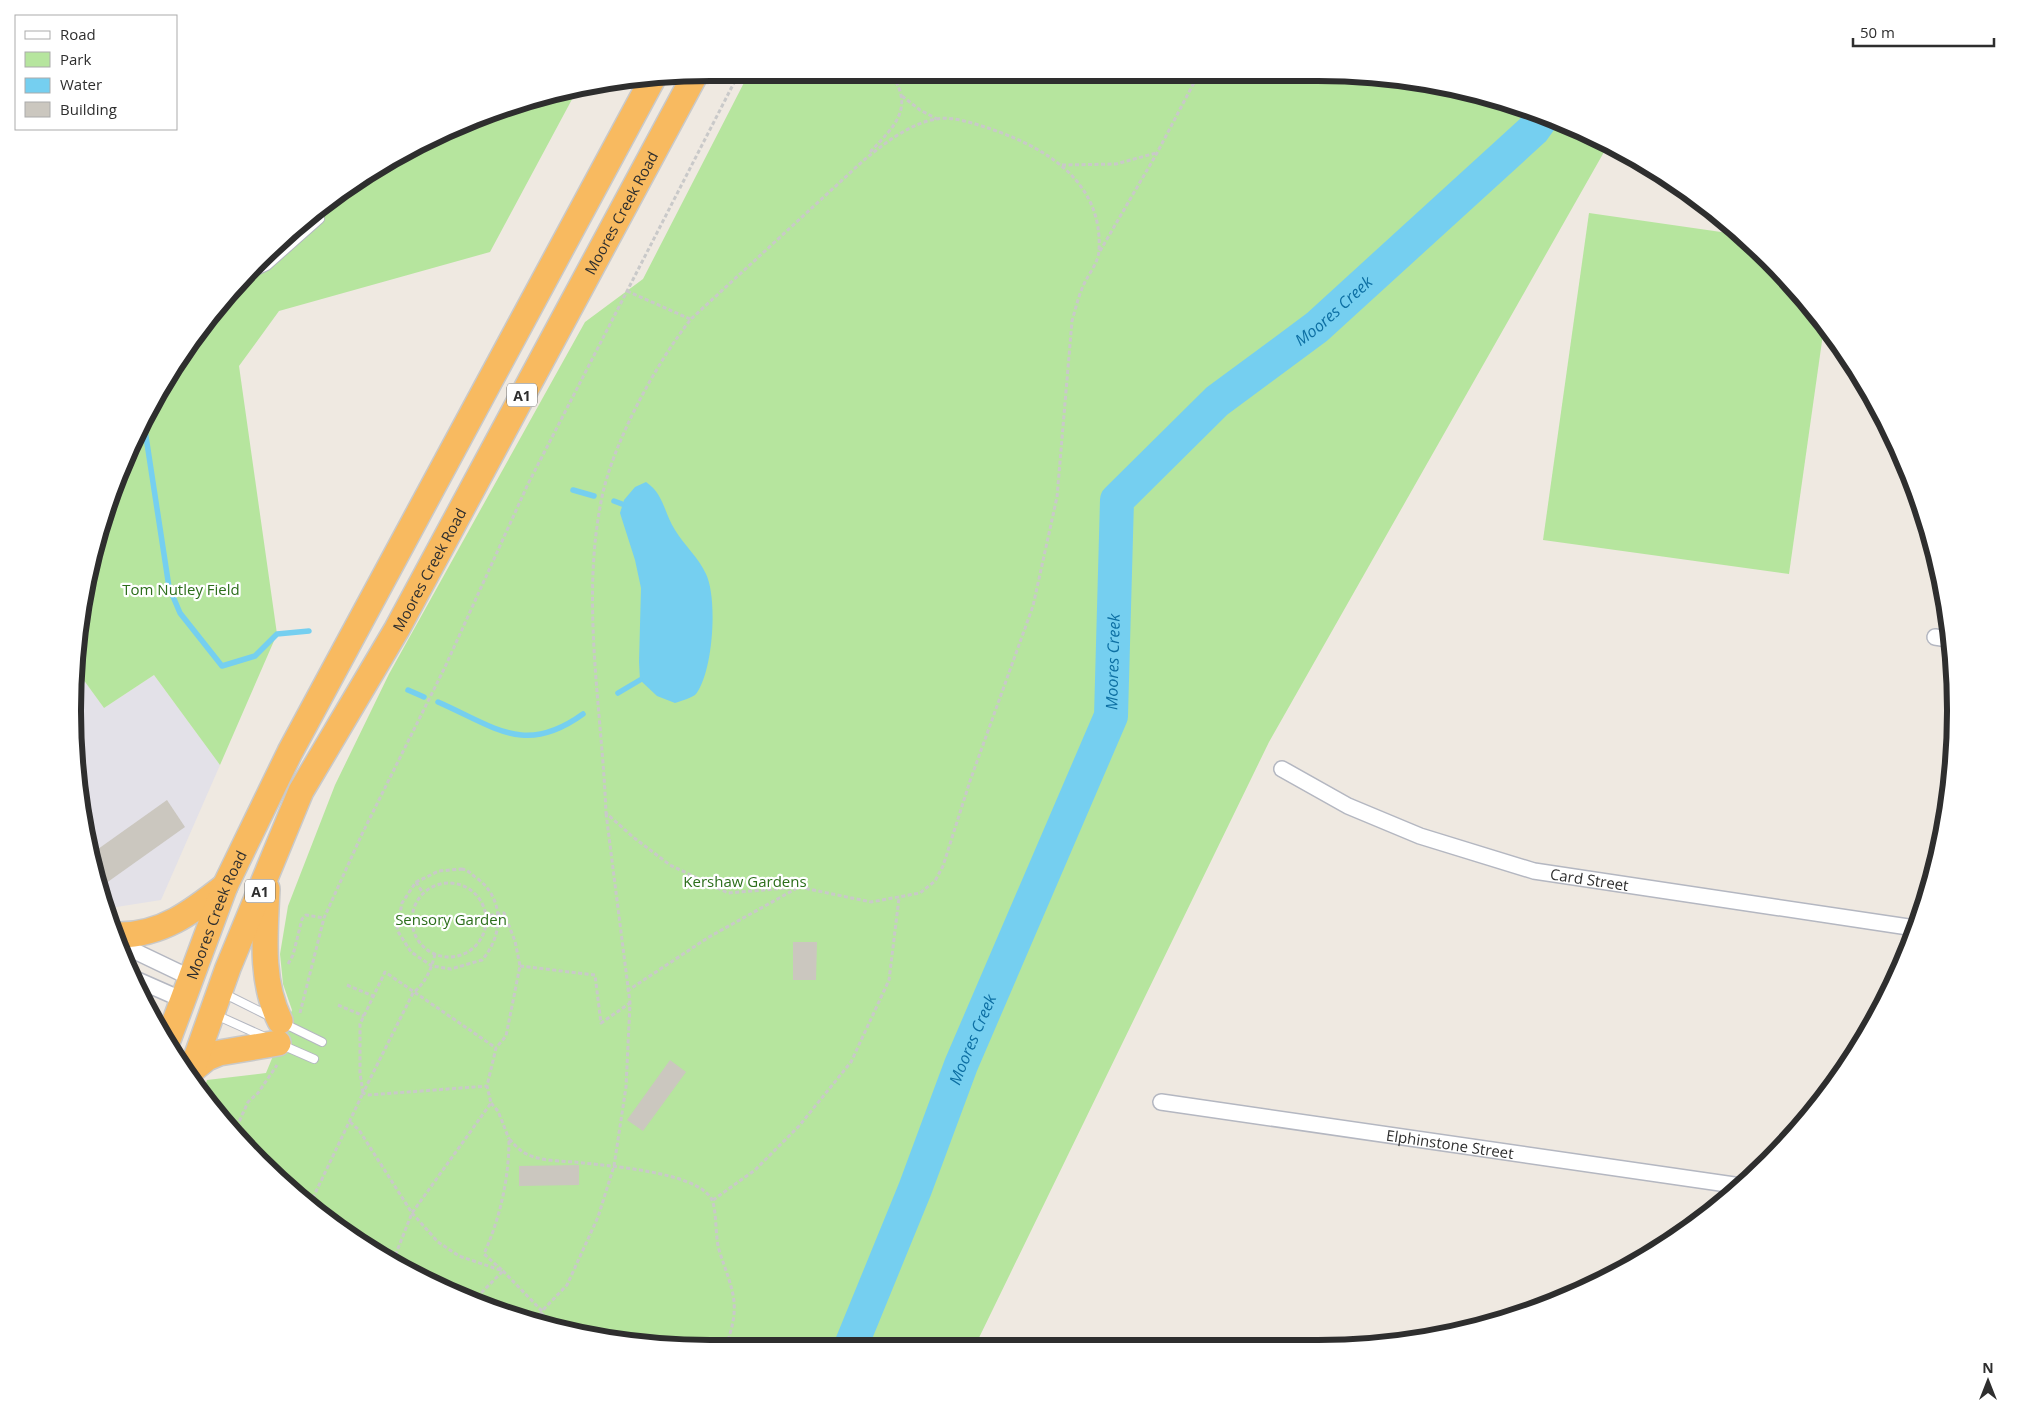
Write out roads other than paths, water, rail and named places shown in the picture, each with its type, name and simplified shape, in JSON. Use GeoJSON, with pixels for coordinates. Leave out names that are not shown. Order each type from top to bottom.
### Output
{"type":"FeatureCollection","features":[{"type":"Feature","properties":{"kind":"highway","name":"Moores Creek Road"},"geometry":{"type":"LineString","coordinates":[[192,1067],[216,1002],[301,791],[397,628],[691,82]]}},
{"type":"Feature","properties":{"kind":"highway","name":"Moores Creek Road"},"geometry":{"type":"LineString","coordinates":[[171,1033],[225,886],[309,717],[649,85]]}},
{"type":"Feature","properties":{"kind":"highway"},"geometry":{"type":"LineString","coordinates":[[194,1070],[207,1058],[219,1053],[285,1034],[271,1003],[267,978],[265,922],[268,871]]}},
{"type":"Feature","properties":{"kind":"highway"},"geometry":{"type":"LineString","coordinates":[[123,935],[159,930],[172,924],[199,907],[225,886]]}},
{"type":"Feature","properties":{"kind":"highway"},"geometry":{"type":"LineString","coordinates":[[187,989],[216,1002]]}},
{"type":"Feature","properties":{"kind":"street","name":"Card Street"},"geometry":{"type":"LineString","coordinates":[[1282,770],[1348,806],[1420,836],[1534,871],[1908,927]]}},
{"type":"Feature","properties":{"kind":"street"},"geometry":{"type":"LineString","coordinates":[[128,949],[187,989]]}},
{"type":"Feature","properties":{"kind":"street"},"geometry":{"type":"LineString","coordinates":[[142,980],[187,989]]}},
{"type":"Feature","properties":{"kind":"street","name":"Elphinstone Street"},"geometry":{"type":"LineString","coordinates":[[1161,1102],[1731,1185]]}},
{"type":"Feature","properties":{"kind":"lane"},"geometry":{"type":"LineString","coordinates":[[264,268],[320,219]]}},
{"type":"Feature","properties":{"kind":"lane"},"geometry":{"type":"LineString","coordinates":[[216,1002],[285,1034],[322,1042]]}},
{"type":"Feature","properties":{"kind":"lane"},"geometry":{"type":"LineString","coordinates":[[216,1002],[285,1034],[314,1059]]}},
{"type":"Feature","properties":{"kind":"water"},"geometry":{"type":"Polygon","coordinates":[[[646,482],[657,492],[671,524],[703,568],[710,585],[712,600],[713,617],[710,653],[702,684],[696,694],[675,703],[657,696],[640,680],[641,588],[635,560],[620,513],[624,500],[635,487],[646,482]]]}},
{"type":"Feature","properties":{"kind":"waterway","name":"Moores Creek"},"geometry":{"type":"LineString","coordinates":[[853,1340],[915,1189],[961,1065],[1111,716],[1117,500],[1217,401],[1317,327],[1533,130],[1539,122]]}},
{"type":"Feature","properties":{"kind":"waterway"},"geometry":{"type":"LineString","coordinates":[[145,433],[169,587],[180,613],[222,666],[255,656],[277,634],[309,631]]}},
{"type":"Feature","properties":{"kind":"waterway"},"geometry":{"type":"LineString","coordinates":[[573,490],[594,496]]}},
{"type":"Feature","properties":{"kind":"waterway"},"geometry":{"type":"LineString","coordinates":[[614,501],[622,504]]}},
{"type":"Feature","properties":{"kind":"waterway"},"geometry":{"type":"LineString","coordinates":[[618,693],[640,680]]}},
{"type":"Feature","properties":{"kind":"waterway"},"geometry":{"type":"LineString","coordinates":[[408,690],[424,697]]}},
{"type":"Feature","properties":{"kind":"waterway"},"geometry":{"type":"LineString","coordinates":[[438,702],[494,728],[510,733],[527,735],[544,733],[562,727],[583,714]]}},
{"type":"Feature","properties":{"kind":"park label","name":"Tom Nutley Field"},"geometry":{"type":"Point","coordinates":[181,589]}},
{"type":"Feature","properties":{"kind":"park label","name":"Kershaw Gardens"},"geometry":{"type":"Point","coordinates":[745,881]}},
{"type":"Feature","properties":{"kind":"park label","name":"Sensory Garden"},"geometry":{"type":"Point","coordinates":[451,919]}}]}
